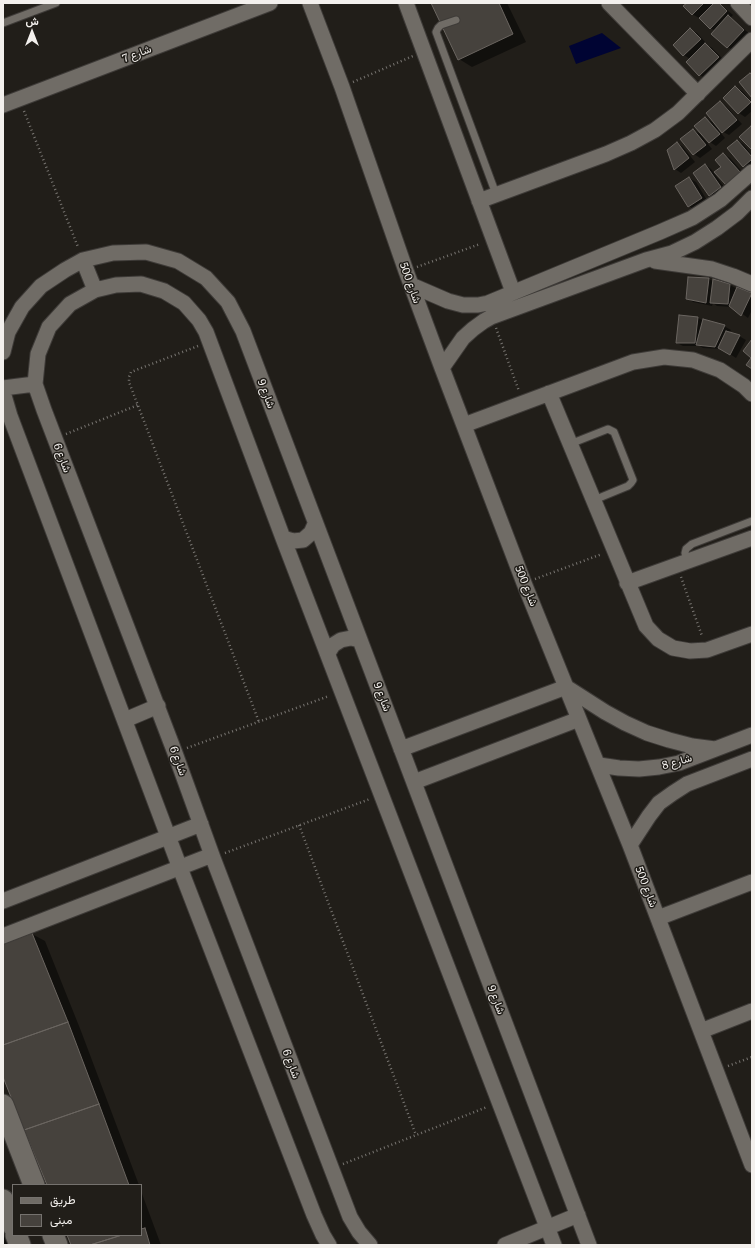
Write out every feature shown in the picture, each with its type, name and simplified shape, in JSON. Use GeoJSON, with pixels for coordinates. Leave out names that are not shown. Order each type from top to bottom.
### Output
{"type":"FeatureCollection","features":[{"type":"Feature","properties":{"kind":"street","name":"شارع 7"},"geometry":{"type":"LineString","coordinates":[[3,105],[270,3]]}},
{"type":"Feature","properties":{"kind":"street","name":"شارع 500"},"geometry":{"type":"LineString","coordinates":[[310,3],[342,87],[406,271],[442,368],[524,583],[630,845],[752,1165]]}},
{"type":"Feature","properties":{"kind":"street"},"geometry":{"type":"LineString","coordinates":[[406,3],[513,292]]}},
{"type":"Feature","properties":{"kind":"street"},"geometry":{"type":"LineString","coordinates":[[609,3],[698,94]]}},
{"type":"Feature","properties":{"kind":"street"},"geometry":{"type":"LineString","coordinates":[[738,3],[752,18]]}},
{"type":"Feature","properties":{"kind":"street"},"geometry":{"type":"LineString","coordinates":[[479,200],[631,143],[656,130],[678,113],[752,40]]}},
{"type":"Feature","properties":{"kind":"street"},"geometry":{"type":"LineString","coordinates":[[411,285],[448,301],[462,305],[478,305],[488,303],[692,218],[720,200],[752,172]]}},
{"type":"Feature","properties":{"kind":"street"},"geometry":{"type":"LineString","coordinates":[[442,368],[463,338],[473,328],[488,319],[646,260],[672,253],[695,242],[717,228],[737,213],[752,198]]}},
{"type":"Feature","properties":{"kind":"street","name":"شارع 9"},"geometry":{"type":"LineString","coordinates":[[83,260],[113,253],[146,252],[178,261],[206,278],[228,302],[242,331],[360,640],[578,1215],[587,1244]]}},
{"type":"Feature","properties":{"kind":"street"},"geometry":{"type":"LineString","coordinates":[[3,352],[8,332],[22,307],[41,286],[83,260],[95,290],[116,285],[141,284],[164,291],[184,303],[199,320],[206,332],[283,538],[501,1102],[554,1245]]}},
{"type":"Feature","properties":{"kind":"street"},"geometry":{"type":"LineString","coordinates":[[646,260],[712,269],[752,284]]}},
{"type":"Feature","properties":{"kind":"street","name":"شارع 6"},"geometry":{"type":"LineString","coordinates":[[95,290],[70,304],[49,326],[38,354],[35,384],[54,439],[158,706],[212,856],[350,1218],[370,1245]]}},
{"type":"Feature","properties":{"kind":"street"},"geometry":{"type":"LineString","coordinates":[[478,305],[488,319]]}},
{"type":"Feature","properties":{"kind":"street"},"geometry":{"type":"LineString","coordinates":[[464,425],[633,362],[664,357],[693,360],[720,370],[744,386],[752,394]]}},
{"type":"Feature","properties":{"kind":"street"},"geometry":{"type":"LineString","coordinates":[[3,388],[35,384]]}},
{"type":"Feature","properties":{"kind":"street"},"geometry":{"type":"LineString","coordinates":[[3,392],[10,416],[180,868],[314,1215],[323,1236],[329,1245]]}},
{"type":"Feature","properties":{"kind":"street"},"geometry":{"type":"LineString","coordinates":[[549,393],[646,626],[658,639],[673,648],[690,652],[707,650],[752,634]]}},
{"type":"Feature","properties":{"kind":"street"},"geometry":{"type":"LineString","coordinates":[[283,538],[293,541],[303,540],[311,533],[315,524]]}},
{"type":"Feature","properties":{"kind":"street"},"geometry":{"type":"LineString","coordinates":[[627,583],[752,538]]}},
{"type":"Feature","properties":{"kind":"street"},"geometry":{"type":"LineString","coordinates":[[328,653],[333,645],[341,640],[351,638],[360,640]]}},
{"type":"Feature","properties":{"kind":"street"},"geometry":{"type":"LineString","coordinates":[[401,749],[566,687],[605,712],[647,733],[669,740],[715,749]]}},
{"type":"Feature","properties":{"kind":"street"},"geometry":{"type":"LineString","coordinates":[[125,720],[158,706]]}},
{"type":"Feature","properties":{"kind":"street"},"geometry":{"type":"LineString","coordinates":[[414,782],[580,719]]}},
{"type":"Feature","properties":{"kind":"street","name":"شارع 8"},"geometry":{"type":"LineString","coordinates":[[598,765],[639,769],[659,767],[679,763],[752,735]]}},
{"type":"Feature","properties":{"kind":"street","name":"شارع 8"},"geometry":{"type":"LineString","coordinates":[[630,845],[659,803],[673,793],[687,784],[752,759]]}},
{"type":"Feature","properties":{"kind":"street"},"geometry":{"type":"LineString","coordinates":[[3,901],[201,824]]}},
{"type":"Feature","properties":{"kind":"street"},"geometry":{"type":"LineString","coordinates":[[3,936],[212,856]]}},
{"type":"Feature","properties":{"kind":"street"},"geometry":{"type":"LineString","coordinates":[[658,918],[752,882]]}},
{"type":"Feature","properties":{"kind":"street"},"geometry":{"type":"LineString","coordinates":[[701,1031],[752,1011]]}},
{"type":"Feature","properties":{"kind":"street"},"geometry":{"type":"LineString","coordinates":[[3,1105],[34,1184]]}},
{"type":"Feature","properties":{"kind":"street"},"geometry":{"type":"LineString","coordinates":[[3,1200],[12,1223]]}},
{"type":"Feature","properties":{"kind":"street"},"geometry":{"type":"LineString","coordinates":[[505,1245],[578,1215]]}},
{"type":"Feature","properties":{"kind":"lane"},"geometry":{"type":"LineString","coordinates":[[3,23],[56,3]]}},
{"type":"Feature","properties":{"kind":"lane"},"geometry":{"type":"LineString","coordinates":[[456,20],[441,25],[436,32],[496,194]]}},
{"type":"Feature","properties":{"kind":"lane"},"geometry":{"type":"LineString","coordinates":[[570,444],[608,429],[614,432],[633,480],[628,486],[594,500]]}},
{"type":"Feature","properties":{"kind":"lane"},"geometry":{"type":"LineString","coordinates":[[682,563],[686,549],[692,544],[752,521]]}},
{"type":"Feature","properties":{"kind":"path"},"geometry":{"type":"LineString","coordinates":[[342,87],[424,51]]}},
{"type":"Feature","properties":{"kind":"path"},"geometry":{"type":"LineString","coordinates":[[19,99],[83,260]]}},
{"type":"Feature","properties":{"kind":"path"},"geometry":{"type":"LineString","coordinates":[[406,271],[493,239]]}},
{"type":"Feature","properties":{"kind":"path"},"geometry":{"type":"LineString","coordinates":[[488,319],[523,402]]}},
{"type":"Feature","properties":{"kind":"path"},"geometry":{"type":"LineString","coordinates":[[209,342],[131,372],[129,382],[259,722]]}},
{"type":"Feature","properties":{"kind":"path"},"geometry":{"type":"LineString","coordinates":[[54,439],[138,405]]}},
{"type":"Feature","properties":{"kind":"path"},"geometry":{"type":"LineString","coordinates":[[524,583],[614,550]]}},
{"type":"Feature","properties":{"kind":"path"},"geometry":{"type":"LineString","coordinates":[[682,563],[707,650]]}},
{"type":"Feature","properties":{"kind":"path"},"geometry":{"type":"LineString","coordinates":[[175,752],[342,691]]}},
{"type":"Feature","properties":{"kind":"path"},"geometry":{"type":"LineString","coordinates":[[212,856],[299,826],[382,794]]}},
{"type":"Feature","properties":{"kind":"path"},"geometry":{"type":"LineString","coordinates":[[299,826],[416,1135]]}},
{"type":"Feature","properties":{"kind":"path"},"geometry":{"type":"LineString","coordinates":[[716,1071],[752,1058]]}},
{"type":"Feature","properties":{"kind":"path"},"geometry":{"type":"LineString","coordinates":[[331,1169],[501,1102]]}},
{"type":"Feature","properties":{"kind":"shaded area"},"geometry":{"type":"Polygon","coordinates":[[[602,33],[621,48],[576,64],[569,46],[602,33]]]}},
{"type":"Feature","properties":{"kind":"building"},"geometry":{"type":"Polygon","coordinates":[[[431,3],[499,3],[513,34],[458,60],[431,3]]]}},
{"type":"Feature","properties":{"kind":"building"},"geometry":{"type":"Polygon","coordinates":[[[687,3],[704,3],[692,15],[683,6],[687,3]]]}},
{"type":"Feature","properties":{"kind":"building"},"geometry":{"type":"Polygon","coordinates":[[[714,3],[719,3],[727,11],[710,29],[699,18],[714,3]]]}},
{"type":"Feature","properties":{"kind":"building"},"geometry":{"type":"Polygon","coordinates":[[[728,15],[744,30],[727,48],[711,34],[728,15]]]}},
{"type":"Feature","properties":{"kind":"building"},"geometry":{"type":"Polygon","coordinates":[[[690,28],[701,39],[683,56],[673,45],[690,28]]]}},
{"type":"Feature","properties":{"kind":"building"},"geometry":{"type":"Polygon","coordinates":[[[705,43],[719,57],[699,76],[686,62],[705,43]]]}},
{"type":"Feature","properties":{"kind":"building"},"geometry":{"type":"Polygon","coordinates":[[[750,73],[752,75],[752,98],[739,82],[750,73]]]}},
{"type":"Feature","properties":{"kind":"building"},"geometry":{"type":"Polygon","coordinates":[[[735,86],[751,102],[738,114],[723,98],[735,86]]]}},
{"type":"Feature","properties":{"kind":"building"},"geometry":{"type":"Polygon","coordinates":[[[720,101],[737,120],[722,133],[706,113],[720,101]]]}},
{"type":"Feature","properties":{"kind":"building"},"geometry":{"type":"Polygon","coordinates":[[[705,117],[720,134],[709,143],[694,126],[705,117]]]}},
{"type":"Feature","properties":{"kind":"building"},"geometry":{"type":"Polygon","coordinates":[[[751,126],[752,127],[752,150],[739,137],[751,126]]]}},
{"type":"Feature","properties":{"kind":"building"},"geometry":{"type":"Polygon","coordinates":[[[693,129],[706,145],[693,155],[680,139],[693,129]]]}},
{"type":"Feature","properties":{"kind":"building"},"geometry":{"type":"Polygon","coordinates":[[[737,140],[752,157],[752,159],[743,167],[727,148],[737,140]]]}},
{"type":"Feature","properties":{"kind":"building"},"geometry":{"type":"Polygon","coordinates":[[[677,142],[689,158],[674,170],[667,150],[677,142]]]}},
{"type":"Feature","properties":{"kind":"building"},"geometry":{"type":"Polygon","coordinates":[[[723,153],[740,172],[726,185],[714,172],[721,167],[715,160],[723,153]]]}},
{"type":"Feature","properties":{"kind":"building"},"geometry":{"type":"Polygon","coordinates":[[[705,164],[721,187],[709,196],[693,173],[705,164]]]}},
{"type":"Feature","properties":{"kind":"building"},"geometry":{"type":"Polygon","coordinates":[[[689,177],[702,198],[688,207],[675,186],[689,177]]]}},
{"type":"Feature","properties":{"kind":"building"},"geometry":{"type":"Polygon","coordinates":[[[688,277],[709,278],[706,303],[686,299],[688,277]]]}},
{"type":"Feature","properties":{"kind":"building"},"geometry":{"type":"Polygon","coordinates":[[[713,279],[730,284],[728,304],[710,303],[713,279]]]}},
{"type":"Feature","properties":{"kind":"building"},"geometry":{"type":"Polygon","coordinates":[[[737,287],[752,293],[741,316],[729,306],[737,287]]]}},
{"type":"Feature","properties":{"kind":"building"},"geometry":{"type":"Polygon","coordinates":[[[679,315],[698,317],[695,343],[676,343],[679,315]]]}},
{"type":"Feature","properties":{"kind":"building"},"geometry":{"type":"Polygon","coordinates":[[[703,319],[725,325],[715,347],[696,345],[703,319]]]}},
{"type":"Feature","properties":{"kind":"building"},"geometry":{"type":"Polygon","coordinates":[[[726,331],[740,335],[730,355],[718,348],[726,331]]]}},
{"type":"Feature","properties":{"kind":"building"},"geometry":{"type":"Polygon","coordinates":[[[752,339],[752,369],[746,365],[751,358],[743,351],[752,339]]]}},
{"type":"Feature","properties":{"kind":"building"},"geometry":{"type":"Polygon","coordinates":[[[32,933],[68,1022],[3,1045],[3,944],[32,933]]]}},
{"type":"Feature","properties":{"kind":"building"},"geometry":{"type":"Polygon","coordinates":[[[68,1022],[99,1104],[24,1130],[3,1077],[3,1045],[68,1022]]]}},
{"type":"Feature","properties":{"kind":"building"},"geometry":{"type":"Polygon","coordinates":[[[99,1104],[129,1184],[47,1184],[24,1130],[99,1104]]]}},
{"type":"Feature","properties":{"kind":"building"},"geometry":{"type":"Polygon","coordinates":[[[145,1228],[150,1245],[90,1245],[119,1236],[142,1236],[142,1229],[145,1228]]]}},
{"type":"Feature","properties":{"kind":"building"},"geometry":{"type":"Polygon","coordinates":[[[67,1236],[119,1236],[90,1245],[71,1245],[67,1236]]]}}]}
